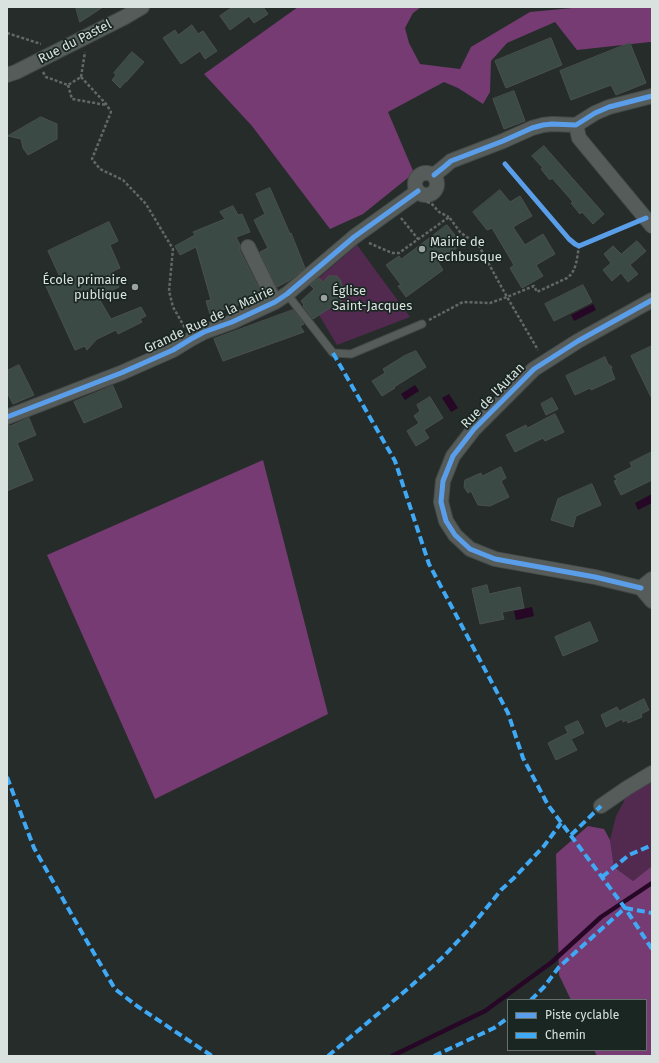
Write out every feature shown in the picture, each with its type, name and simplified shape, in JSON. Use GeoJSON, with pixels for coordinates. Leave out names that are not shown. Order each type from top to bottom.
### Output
{"type":"FeatureCollection","features":[{"type":"Feature","properties":{"kind":"street","name":"Rue du Pastel"},"geometry":{"type":"LineString","coordinates":[[7,75],[59,51],[142,7]]}},
{"type":"Feature","properties":{"kind":"street"},"geometry":{"type":"LineString","coordinates":[[652,96],[609,107],[595,113],[576,125],[579,138],[652,226]]}},
{"type":"Feature","properties":{"kind":"street","name":"Grande Rue de la Mairie"},"geometry":{"type":"LineString","coordinates":[[7,417],[121,373],[173,350],[191,338],[204,332],[232,322],[275,302],[287,294],[354,237],[418,191],[424,195],[434,192],[438,186],[434,175],[451,161],[532,128],[552,124],[576,125]]}},
{"type":"Feature","properties":{"kind":"street"},"geometry":{"type":"LineString","coordinates":[[248,247],[275,302]]}},
{"type":"Feature","properties":{"kind":"street","name":"Rue de l'Autan"},"geometry":{"type":"LineString","coordinates":[[641,588],[595,577],[495,558],[470,549],[456,535],[446,521],[441,502],[442,480],[453,456],[474,429],[534,369],[578,341],[652,300]]}},
{"type":"Feature","properties":{"kind":"street"},"geometry":{"type":"LineString","coordinates":[[652,579],[641,588],[652,600]]}},
{"type":"Feature","properties":{"kind":"street"},"geometry":{"type":"LineString","coordinates":[[601,806],[652,772]]}},
{"type":"Feature","properties":{"kind":"lane"},"geometry":{"type":"LineString","coordinates":[[287,294],[333,353],[351,354],[422,324]]}},
{"type":"Feature","properties":{"kind":"path"},"geometry":{"type":"LineString","coordinates":[[7,33],[59,51]]}},
{"type":"Feature","properties":{"kind":"path"},"geometry":{"type":"LineString","coordinates":[[81,77],[85,52]]}},
{"type":"Feature","properties":{"kind":"path"},"geometry":{"type":"LineString","coordinates":[[46,76],[68,84],[81,77]]}},
{"type":"Feature","properties":{"kind":"path"},"geometry":{"type":"LineString","coordinates":[[81,77],[107,105],[111,112],[92,159],[100,168],[123,180],[146,204],[173,249],[169,291],[173,307],[191,338]]}},
{"type":"Feature","properties":{"kind":"path"},"geometry":{"type":"LineString","coordinates":[[68,84],[72,99],[107,105]]}},
{"type":"Feature","properties":{"kind":"path"},"geometry":{"type":"LineString","coordinates":[[399,214],[418,239]]}},
{"type":"Feature","properties":{"kind":"path"},"geometry":{"type":"LineString","coordinates":[[354,237],[392,253],[399,254],[449,217],[460,232],[480,246],[507,297],[545,362]]}},
{"type":"Feature","properties":{"kind":"path"},"geometry":{"type":"LineString","coordinates":[[422,324],[463,302],[490,303],[534,286],[537,292],[570,276],[574,271],[579,246]]}},
{"type":"Feature","properties":{"kind":"shaded area"},"geometry":{"type":"Polygon","coordinates":[[[298,7],[421,7],[413,13],[405,28],[409,43],[420,64],[460,69],[471,47],[530,12],[578,7],[652,7],[652,43],[577,50],[555,22],[507,43],[491,61],[490,92],[483,104],[458,88],[444,82],[388,112],[414,173],[363,214],[330,229],[252,126],[204,74],[298,7]]]}},
{"type":"Feature","properties":{"kind":"shaded area"},"geometry":{"type":"Polygon","coordinates":[[[357,245],[410,317],[337,345],[319,315],[342,286],[341,281],[337,276],[329,276],[323,282],[319,278],[357,245]]]}},
{"type":"Feature","properties":{"kind":"shaded area"},"geometry":{"type":"Polygon","coordinates":[[[593,304],[596,310],[574,321],[571,315],[593,304]]]}},
{"type":"Feature","properties":{"kind":"shaded area"},"geometry":{"type":"Polygon","coordinates":[[[415,385],[419,391],[405,400],[401,394],[415,385]]]}},
{"type":"Feature","properties":{"kind":"shaded area"},"geometry":{"type":"Polygon","coordinates":[[[449,394],[458,408],[451,412],[442,398],[449,394]]]}},
{"type":"Feature","properties":{"kind":"shaded area"},"geometry":{"type":"Polygon","coordinates":[[[263,460],[328,714],[155,799],[47,555],[263,460]]]}},
{"type":"Feature","properties":{"kind":"shaded area"},"geometry":{"type":"Polygon","coordinates":[[[652,494],[652,503],[638,510],[635,503],[652,494]]]}},
{"type":"Feature","properties":{"kind":"shaded area"},"geometry":{"type":"Polygon","coordinates":[[[532,607],[534,616],[516,620],[514,611],[532,607]]]}},
{"type":"Feature","properties":{"kind":"shaded area"},"geometry":{"type":"Polygon","coordinates":[[[652,779],[652,866],[633,881],[614,867],[610,840],[616,816],[629,792],[652,779]]]}},
{"type":"Feature","properties":{"kind":"shaded area"},"geometry":{"type":"Polygon","coordinates":[[[588,826],[604,829],[610,840],[614,867],[633,881],[652,866],[652,1056],[597,1056],[594,1051],[647,1051],[647,999],[571,999],[559,975],[556,854],[588,826]]]}},
{"type":"Feature","properties":{"kind":"building"},"geometry":{"type":"Polygon","coordinates":[[[76,7],[103,7],[80,22],[76,7]]]}},
{"type":"Feature","properties":{"kind":"building"},"geometry":{"type":"Polygon","coordinates":[[[233,7],[263,7],[268,14],[254,23],[249,16],[230,30],[220,16],[233,7]]]}},
{"type":"Feature","properties":{"kind":"building"},"geometry":{"type":"Polygon","coordinates":[[[192,25],[198,34],[203,31],[217,51],[205,59],[200,51],[181,64],[163,38],[175,30],[178,35],[192,25]]]}},
{"type":"Feature","properties":{"kind":"building"},"geometry":{"type":"Polygon","coordinates":[[[551,38],[562,65],[506,88],[495,61],[551,38]]]}},
{"type":"Feature","properties":{"kind":"building"},"geometry":{"type":"Polygon","coordinates":[[[630,43],[646,83],[616,95],[611,85],[571,100],[560,71],[630,43]]]}},
{"type":"Feature","properties":{"kind":"building"},"geometry":{"type":"Polygon","coordinates":[[[132,52],[144,62],[120,88],[112,80],[116,75],[114,73],[132,52]]]}},
{"type":"Feature","properties":{"kind":"building"},"geometry":{"type":"Polygon","coordinates":[[[514,91],[525,121],[504,129],[493,99],[514,91]]]}},
{"type":"Feature","properties":{"kind":"building"},"geometry":{"type":"Polygon","coordinates":[[[41,117],[57,124],[57,139],[28,155],[23,148],[21,139],[8,136],[41,117]]]}},
{"type":"Feature","properties":{"kind":"building"},"geometry":{"type":"Polygon","coordinates":[[[544,146],[604,214],[593,224],[582,212],[580,214],[571,203],[573,202],[552,178],[550,180],[541,169],[543,168],[532,156],[544,146]]]}},
{"type":"Feature","properties":{"kind":"building"},"geometry":{"type":"Polygon","coordinates":[[[270,188],[290,234],[291,233],[305,268],[290,280],[277,287],[260,252],[268,248],[254,220],[265,214],[256,194],[270,188]]]}},
{"type":"Feature","properties":{"kind":"building"},"geometry":{"type":"Polygon","coordinates":[[[500,190],[510,202],[520,196],[532,216],[513,227],[525,245],[543,234],[555,254],[536,265],[543,276],[522,288],[510,268],[514,265],[492,228],[487,230],[473,212],[500,190]]]}},
{"type":"Feature","properties":{"kind":"building"},"geometry":{"type":"Polygon","coordinates":[[[233,206],[238,215],[242,214],[250,232],[236,237],[240,245],[240,251],[263,297],[210,314],[206,301],[211,300],[196,247],[180,255],[175,246],[195,235],[193,232],[225,219],[220,212],[233,206]]]}},
{"type":"Feature","properties":{"kind":"building"},"geometry":{"type":"Polygon","coordinates":[[[109,222],[118,241],[110,245],[120,268],[113,271],[119,287],[98,297],[111,319],[141,307],[146,316],[140,319],[142,322],[118,334],[116,330],[97,339],[87,350],[85,346],[75,350],[45,284],[60,277],[48,251],[109,222]]]}},
{"type":"Feature","properties":{"kind":"building"},"geometry":{"type":"Polygon","coordinates":[[[447,225],[462,244],[438,262],[443,270],[406,297],[398,286],[401,285],[386,265],[399,256],[401,259],[447,225]]]}},
{"type":"Feature","properties":{"kind":"building"},"geometry":{"type":"Polygon","coordinates":[[[637,241],[646,251],[630,265],[638,274],[628,282],[621,273],[612,281],[603,270],[611,263],[604,254],[613,246],[621,254],[637,241]]]}},
{"type":"Feature","properties":{"kind":"building","name":"Église Saint-Jacques"},"geometry":{"type":"Polygon","coordinates":[[[329,276],[337,276],[348,296],[313,319],[301,301],[314,289],[310,285],[319,278],[323,282],[329,276]]]}},
{"type":"Feature","properties":{"kind":"building"},"geometry":{"type":"Polygon","coordinates":[[[583,285],[592,302],[554,321],[545,304],[583,285]]]}},
{"type":"Feature","properties":{"kind":"building"},"geometry":{"type":"Polygon","coordinates":[[[293,310],[304,324],[300,326],[304,332],[223,361],[214,339],[293,310]]]}},
{"type":"Feature","properties":{"kind":"building"},"geometry":{"type":"Polygon","coordinates":[[[652,346],[652,399],[631,356],[652,346]]]}},
{"type":"Feature","properties":{"kind":"building"},"geometry":{"type":"Polygon","coordinates":[[[416,351],[426,367],[382,396],[372,381],[385,373],[383,369],[404,356],[416,351]]]}},
{"type":"Feature","properties":{"kind":"building"},"geometry":{"type":"Polygon","coordinates":[[[605,357],[608,364],[612,367],[611,369],[615,379],[591,390],[590,388],[575,395],[566,376],[605,357]]]}},
{"type":"Feature","properties":{"kind":"building"},"geometry":{"type":"Polygon","coordinates":[[[19,365],[34,395],[13,404],[7,392],[7,371],[19,365]]]}},
{"type":"Feature","properties":{"kind":"building"},"geometry":{"type":"Polygon","coordinates":[[[113,386],[122,407],[84,423],[74,402],[113,386]]]}},
{"type":"Feature","properties":{"kind":"building"},"geometry":{"type":"Polygon","coordinates":[[[430,397],[443,418],[424,430],[429,438],[416,446],[407,431],[419,423],[414,416],[420,411],[417,405],[430,397]]]}},
{"type":"Feature","properties":{"kind":"building"},"geometry":{"type":"Polygon","coordinates":[[[552,398],[558,409],[546,415],[541,404],[552,398]]]}},
{"type":"Feature","properties":{"kind":"building"},"geometry":{"type":"Polygon","coordinates":[[[555,414],[564,432],[545,441],[543,438],[515,452],[506,435],[526,425],[527,428],[555,414]]]}},
{"type":"Feature","properties":{"kind":"building"},"geometry":{"type":"Polygon","coordinates":[[[29,418],[36,435],[17,443],[33,480],[7,491],[7,425],[10,426],[29,418]]]}},
{"type":"Feature","properties":{"kind":"building"},"geometry":{"type":"Polygon","coordinates":[[[652,452],[652,480],[621,495],[614,481],[617,480],[614,476],[632,467],[630,463],[652,452]]]}},
{"type":"Feature","properties":{"kind":"building"},"geometry":{"type":"Polygon","coordinates":[[[501,467],[506,478],[501,481],[509,497],[490,506],[478,505],[471,491],[468,493],[464,487],[465,480],[481,473],[482,476],[501,467]]]}},
{"type":"Feature","properties":{"kind":"building"},"geometry":{"type":"Polygon","coordinates":[[[592,484],[601,505],[576,516],[573,527],[551,520],[558,499],[592,484]]]}},
{"type":"Feature","properties":{"kind":"building"},"geometry":{"type":"Polygon","coordinates":[[[487,585],[489,594],[520,587],[524,608],[502,612],[504,619],[480,624],[472,589],[487,585]]]}},
{"type":"Feature","properties":{"kind":"building"},"geometry":{"type":"Polygon","coordinates":[[[590,622],[598,641],[563,656],[555,637],[590,622]]]}},
{"type":"Feature","properties":{"kind":"building"},"geometry":{"type":"Polygon","coordinates":[[[644,699],[649,710],[641,714],[642,717],[628,723],[627,720],[623,722],[622,719],[606,727],[601,715],[617,707],[619,711],[644,699]]]}},
{"type":"Feature","properties":{"kind":"building"},"geometry":{"type":"Polygon","coordinates":[[[578,721],[584,733],[571,739],[577,750],[556,760],[548,743],[568,733],[565,727],[578,721]]]}},
{"type":"Feature","properties":{"kind":"waterway"},"geometry":{"type":"LineString","coordinates":[[392,1056],[485,1011],[552,962],[601,917],[652,883]]}},
{"type":"Feature","properties":{"kind":"marked path"},"geometry":{"type":"LineString","coordinates":[[333,353],[395,461],[429,564],[508,713],[523,758],[548,805],[625,908],[652,949]]}},
{"type":"Feature","properties":{"kind":"marked path"},"geometry":{"type":"LineString","coordinates":[[7,777],[34,848],[115,989],[137,1006],[212,1056]]}},
{"type":"Feature","properties":{"kind":"marked path"},"geometry":{"type":"LineString","coordinates":[[571,835],[601,806]]}},
{"type":"Feature","properties":{"kind":"marked path"},"geometry":{"type":"LineString","coordinates":[[328,1056],[444,956],[471,927],[501,890],[544,846],[561,823]]}},
{"type":"Feature","properties":{"kind":"marked path"},"geometry":{"type":"LineString","coordinates":[[602,877],[629,855],[652,845]]}},
{"type":"Feature","properties":{"kind":"marked path"},"geometry":{"type":"LineString","coordinates":[[532,999],[544,987],[559,967],[625,908],[652,913]]}},
{"type":"Feature","properties":{"kind":"marked path"},"geometry":{"type":"LineString","coordinates":[[434,1056],[494,1028],[507,1019]]}},
{"type":"Feature","properties":{"kind":"cycle path"},"geometry":{"type":"LineString","coordinates":[[434,175],[451,161],[532,128],[552,124],[576,125],[595,113],[609,107],[652,96]]}},
{"type":"Feature","properties":{"kind":"cycle path"},"geometry":{"type":"LineString","coordinates":[[505,164],[569,239],[579,246],[646,218]]}},
{"type":"Feature","properties":{"kind":"cycle path"},"geometry":{"type":"LineString","coordinates":[[7,417],[121,373],[173,350],[204,332],[232,322],[275,302],[287,294],[354,237],[418,191]]}},
{"type":"Feature","properties":{"kind":"cycle path"},"geometry":{"type":"LineString","coordinates":[[641,588],[595,577],[495,559],[470,549],[455,535],[446,521],[441,502],[443,481],[453,456],[474,429],[534,369],[578,341],[652,300]]}},
{"type":"Feature","properties":{"kind":"place","name":"Mairie de Pechbusque"},"geometry":{"type":"Point","coordinates":[422,249]}},
{"type":"Feature","properties":{"kind":"place","name":"École primaire publique"},"geometry":{"type":"Point","coordinates":[135,287]}},
{"type":"Feature","properties":{"kind":"place","name":"Église Saint-Jacques"},"geometry":{"type":"Point","coordinates":[324,298]}}]}
